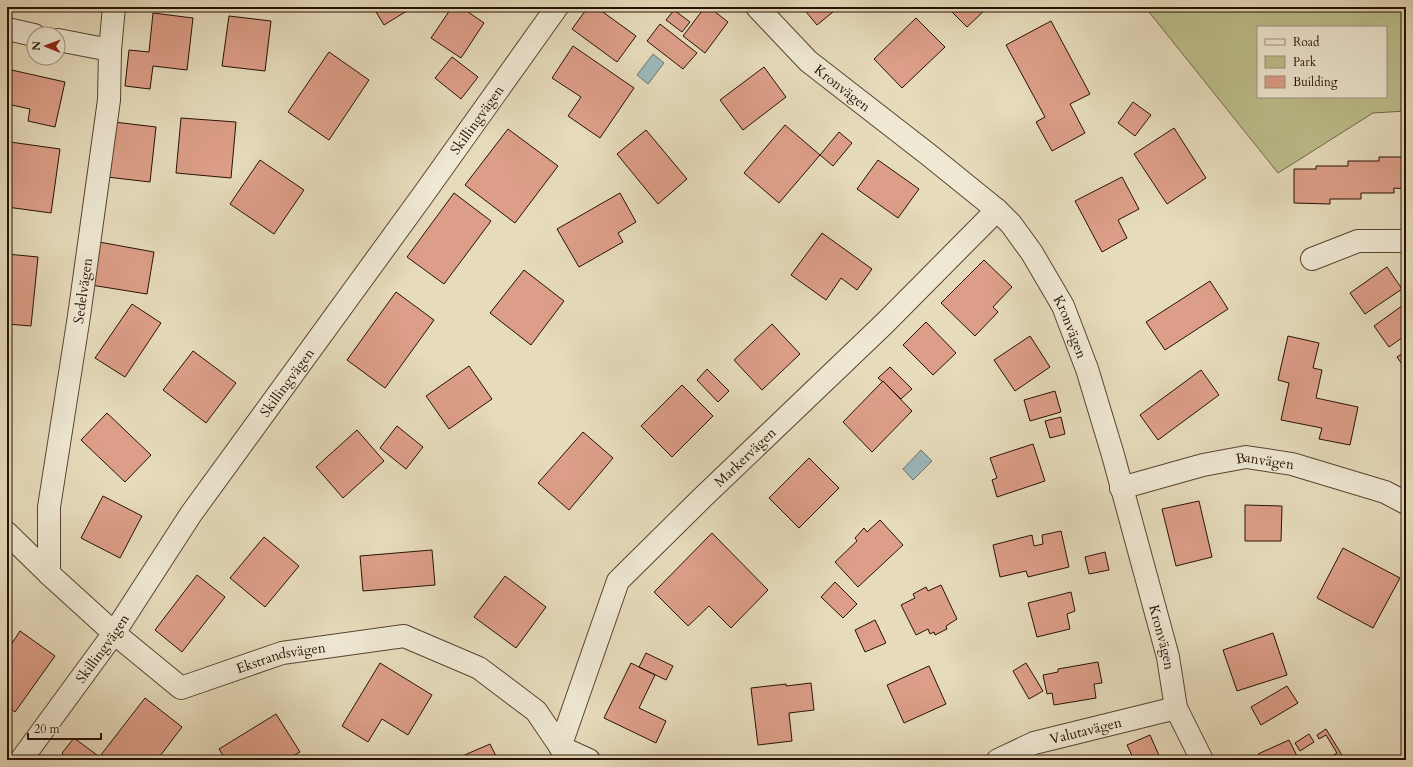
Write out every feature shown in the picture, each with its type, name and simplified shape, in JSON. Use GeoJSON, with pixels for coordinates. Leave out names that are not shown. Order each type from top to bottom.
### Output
{"type":"FeatureCollection","features":[{"type":"Feature","properties":{"kind":"street","name":"Sedelvägen"},"geometry":{"type":"LineString","coordinates":[[49,574],[49,507],[79,316],[109,100],[110,50],[114,7]]}},
{"type":"Feature","properties":{"kind":"street","name":"Skillingvägen"},"geometry":{"type":"LineString","coordinates":[[20,760],[114,633],[191,514],[419,201],[557,7]]}},
{"type":"Feature","properties":{"kind":"street","name":"Kronvägen"},"geometry":{"type":"LineString","coordinates":[[757,7],[808,61],[930,155],[997,210],[1011,224],[1032,253],[1063,306],[1088,369],[1168,657],[1176,708],[1202,760]]}},
{"type":"Feature","properties":{"kind":"street"},"geometry":{"type":"LineString","coordinates":[[7,29],[26,33]]}},
{"type":"Feature","properties":{"kind":"street"},"geometry":{"type":"LineString","coordinates":[[66,42],[110,50]]}},
{"type":"Feature","properties":{"kind":"street","name":"Markervägen"},"geometry":{"type":"LineString","coordinates":[[564,753],[618,581],[703,497],[885,323],[997,210]]}},
{"type":"Feature","properties":{"kind":"street"},"geometry":{"type":"LineString","coordinates":[[1312,259],[1358,241],[1406,241]]}},
{"type":"Feature","properties":{"kind":"street","name":"Banvägen"},"geometry":{"type":"LineString","coordinates":[[1121,488],[1203,465],[1246,457],[1292,464],[1385,492],[1406,503]]}},
{"type":"Feature","properties":{"kind":"street","name":"Ekstrandsvägen"},"geometry":{"type":"LineString","coordinates":[[7,533],[49,574],[114,633],[181,688],[282,653],[404,636],[479,668],[536,712],[564,753]]}},
{"type":"Feature","properties":{"kind":"street","name":"Valutavägen"},"geometry":{"type":"LineString","coordinates":[[998,760],[1034,743],[1176,708]]}},
{"type":"Feature","properties":{"kind":"street"},"geometry":{"type":"LineString","coordinates":[[564,753],[589,760]]}},
{"type":"Feature","properties":{"kind":"green space"},"geometry":{"type":"Polygon","coordinates":[[[1145,7],[1401,7],[1406,16],[1406,111],[1373,113],[1278,173],[1145,7]]]}},
{"type":"Feature","properties":{"kind":"water"},"geometry":{"type":"Polygon","coordinates":[[[653,54],[664,63],[648,84],[637,75],[653,54]]]}},
{"type":"Feature","properties":{"kind":"water"},"geometry":{"type":"Polygon","coordinates":[[[921,450],[932,461],[913,480],[903,469],[921,450]]]}},
{"type":"Feature","properties":{"kind":"building"},"geometry":{"type":"Polygon","coordinates":[[[373,7],[409,7],[410,9],[384,25],[373,7]]]}},
{"type":"Feature","properties":{"kind":"building"},"geometry":{"type":"Polygon","coordinates":[[[452,7],[461,7],[484,23],[461,58],[431,38],[452,7]]]}},
{"type":"Feature","properties":{"kind":"building"},"geometry":{"type":"Polygon","coordinates":[[[588,7],[596,7],[636,36],[617,62],[572,29],[588,7]]]}},
{"type":"Feature","properties":{"kind":"building"},"geometry":{"type":"Polygon","coordinates":[[[705,7],[709,7],[728,22],[705,53],[683,36],[705,7]]]}},
{"type":"Feature","properties":{"kind":"building"},"geometry":{"type":"Polygon","coordinates":[[[802,7],[839,7],[817,25],[802,7]]]}},
{"type":"Feature","properties":{"kind":"building"},"geometry":{"type":"Polygon","coordinates":[[[947,7],[988,7],[967,27],[947,7]]]}},
{"type":"Feature","properties":{"kind":"building"},"geometry":{"type":"Polygon","coordinates":[[[674,10],[690,22],[682,32],[666,20],[674,10]]]}},
{"type":"Feature","properties":{"kind":"building"},"geometry":{"type":"Polygon","coordinates":[[[153,13],[193,18],[187,70],[153,66],[150,89],[125,86],[129,50],[149,52],[153,13]]]}},
{"type":"Feature","properties":{"kind":"building"},"geometry":{"type":"Polygon","coordinates":[[[229,16],[271,21],[265,71],[222,66],[229,16]]]}},
{"type":"Feature","properties":{"kind":"building"},"geometry":{"type":"Polygon","coordinates":[[[916,18],[945,47],[902,88],[874,59],[916,18]]]}},
{"type":"Feature","properties":{"kind":"building"},"geometry":{"type":"Polygon","coordinates":[[[1051,21],[1090,94],[1070,104],[1085,133],[1052,151],[1036,122],[1045,117],[1006,45],[1051,21]]]}},
{"type":"Feature","properties":{"kind":"building"},"geometry":{"type":"Polygon","coordinates":[[[660,24],[697,53],[683,69],[647,41],[660,24]]]}},
{"type":"Feature","properties":{"kind":"building"},"geometry":{"type":"Polygon","coordinates":[[[573,46],[634,88],[600,138],[568,116],[581,97],[552,78],[573,46]]]}},
{"type":"Feature","properties":{"kind":"building"},"geometry":{"type":"Polygon","coordinates":[[[329,52],[369,80],[329,140],[288,112],[329,52]]]}},
{"type":"Feature","properties":{"kind":"building"},"geometry":{"type":"Polygon","coordinates":[[[452,57],[478,77],[461,99],[435,78],[452,57]]]}},
{"type":"Feature","properties":{"kind":"building"},"geometry":{"type":"Polygon","coordinates":[[[764,67],[786,97],[743,130],[720,100],[764,67]]]}},
{"type":"Feature","properties":{"kind":"building"},"geometry":{"type":"Polygon","coordinates":[[[7,69],[65,82],[55,127],[28,121],[30,109],[7,104],[7,69]]]}},
{"type":"Feature","properties":{"kind":"building"},"geometry":{"type":"Polygon","coordinates":[[[1133,102],[1151,115],[1135,136],[1118,123],[1133,102]]]}},
{"type":"Feature","properties":{"kind":"building"},"geometry":{"type":"Polygon","coordinates":[[[181,118],[236,122],[231,178],[176,173],[181,118]]]}},
{"type":"Feature","properties":{"kind":"building"},"geometry":{"type":"Polygon","coordinates":[[[114,122],[156,127],[150,182],[107,177],[114,122]]]}},
{"type":"Feature","properties":{"kind":"building"},"geometry":{"type":"Polygon","coordinates":[[[785,125],[820,155],[779,203],[744,173],[785,125]]]}},
{"type":"Feature","properties":{"kind":"building"},"geometry":{"type":"Polygon","coordinates":[[[1174,128],[1206,178],[1167,204],[1134,154],[1174,128]]]}},
{"type":"Feature","properties":{"kind":"building"},"geometry":{"type":"Polygon","coordinates":[[[508,129],[558,166],[515,223],[465,185],[508,129]]]}},
{"type":"Feature","properties":{"kind":"building"},"geometry":{"type":"Polygon","coordinates":[[[646,130],[687,179],[658,204],[617,154],[646,130]]]}},
{"type":"Feature","properties":{"kind":"building"},"geometry":{"type":"Polygon","coordinates":[[[839,132],[852,143],[833,166],[820,155],[839,132]]]}},
{"type":"Feature","properties":{"kind":"building"},"geometry":{"type":"Polygon","coordinates":[[[10,142],[60,149],[51,213],[7,207],[7,166],[10,142]]]}},
{"type":"Feature","properties":{"kind":"building"},"geometry":{"type":"Polygon","coordinates":[[[1379,157],[1406,157],[1406,189],[1394,188],[1394,193],[1361,193],[1361,199],[1330,199],[1330,204],[1294,203],[1294,169],[1316,169],[1316,166],[1348,166],[1348,161],[1379,161],[1379,157]]]}},
{"type":"Feature","properties":{"kind":"building"},"geometry":{"type":"Polygon","coordinates":[[[260,160],[304,190],[274,234],[230,204],[260,160]]]}},
{"type":"Feature","properties":{"kind":"building"},"geometry":{"type":"Polygon","coordinates":[[[878,160],[919,189],[898,218],[857,189],[878,160]]]}},
{"type":"Feature","properties":{"kind":"building"},"geometry":{"type":"Polygon","coordinates":[[[1122,177],[1139,209],[1118,220],[1127,238],[1102,252],[1075,201],[1122,177]]]}},
{"type":"Feature","properties":{"kind":"building"},"geometry":{"type":"Polygon","coordinates":[[[454,193],[491,221],[444,284],[407,257],[454,193]]]}},
{"type":"Feature","properties":{"kind":"building"},"geometry":{"type":"Polygon","coordinates":[[[620,193],[636,222],[618,233],[623,242],[579,267],[557,229],[620,193]]]}},
{"type":"Feature","properties":{"kind":"building"},"geometry":{"type":"Polygon","coordinates":[[[822,233],[872,269],[857,290],[841,278],[826,300],[791,275],[822,233]]]}},
{"type":"Feature","properties":{"kind":"building"},"geometry":{"type":"Polygon","coordinates":[[[99,242],[154,252],[147,294],[91,285],[99,242]]]}},
{"type":"Feature","properties":{"kind":"building"},"geometry":{"type":"Polygon","coordinates":[[[7,254],[38,257],[31,326],[7,324],[7,254]]]}},
{"type":"Feature","properties":{"kind":"building"},"geometry":{"type":"Polygon","coordinates":[[[984,260],[1012,287],[993,307],[998,312],[975,336],[941,303],[984,260]]]}},
{"type":"Feature","properties":{"kind":"building"},"geometry":{"type":"Polygon","coordinates":[[[1387,267],[1402,289],[1365,314],[1350,293],[1387,267]]]}},
{"type":"Feature","properties":{"kind":"building"},"geometry":{"type":"Polygon","coordinates":[[[524,270],[564,301],[531,345],[490,313],[524,270]]]}},
{"type":"Feature","properties":{"kind":"building"},"geometry":{"type":"Polygon","coordinates":[[[1210,281],[1228,309],[1165,350],[1146,322],[1210,281]]]}},
{"type":"Feature","properties":{"kind":"building"},"geometry":{"type":"Polygon","coordinates":[[[396,292],[434,320],[385,388],[347,360],[396,292]]]}},
{"type":"Feature","properties":{"kind":"building"},"geometry":{"type":"Polygon","coordinates":[[[1406,303],[1406,335],[1389,347],[1374,326],[1406,303]]]}},
{"type":"Feature","properties":{"kind":"building"},"geometry":{"type":"Polygon","coordinates":[[[132,304],[161,323],[125,377],[95,358],[132,304]]]}},
{"type":"Feature","properties":{"kind":"building"},"geometry":{"type":"Polygon","coordinates":[[[926,322],[956,353],[933,375],[903,345],[926,322]]]}},
{"type":"Feature","properties":{"kind":"building"},"geometry":{"type":"Polygon","coordinates":[[[772,324],[800,354],[762,390],[734,360],[772,324]]]}},
{"type":"Feature","properties":{"kind":"building"},"geometry":{"type":"Polygon","coordinates":[[[1030,336],[1050,367],[1015,391],[994,360],[1030,336]]]}},
{"type":"Feature","properties":{"kind":"building"},"geometry":{"type":"Polygon","coordinates":[[[1288,336],[1319,343],[1313,368],[1322,370],[1316,398],[1358,407],[1350,445],[1319,439],[1322,428],[1281,420],[1289,383],[1278,380],[1288,336]]]}},
{"type":"Feature","properties":{"kind":"building"},"geometry":{"type":"Polygon","coordinates":[[[193,351],[236,383],[206,423],[163,390],[193,351]]]}},
{"type":"Feature","properties":{"kind":"building"},"geometry":{"type":"Polygon","coordinates":[[[1406,351],[1406,370],[1397,357],[1406,351]]]}},
{"type":"Feature","properties":{"kind":"building"},"geometry":{"type":"Polygon","coordinates":[[[469,366],[492,399],[449,429],[426,396],[469,366]]]}},
{"type":"Feature","properties":{"kind":"building"},"geometry":{"type":"Polygon","coordinates":[[[890,367],[912,389],[901,399],[878,378],[890,367]]]}},
{"type":"Feature","properties":{"kind":"building"},"geometry":{"type":"Polygon","coordinates":[[[707,369],[729,391],[718,402],[697,380],[707,369]]]}},
{"type":"Feature","properties":{"kind":"building"},"geometry":{"type":"Polygon","coordinates":[[[1201,370],[1219,395],[1158,440],[1140,415],[1201,370]]]}},
{"type":"Feature","properties":{"kind":"building"},"geometry":{"type":"Polygon","coordinates":[[[883,381],[912,411],[872,452],[843,422],[883,381]]]}},
{"type":"Feature","properties":{"kind":"building"},"geometry":{"type":"Polygon","coordinates":[[[682,385],[713,416],[672,457],[641,426],[682,385]]]}},
{"type":"Feature","properties":{"kind":"building"},"geometry":{"type":"Polygon","coordinates":[[[1055,391],[1061,412],[1030,421],[1024,400],[1055,391]]]}},
{"type":"Feature","properties":{"kind":"building"},"geometry":{"type":"Polygon","coordinates":[[[7,410],[10,410],[7,429],[7,410]]]}},
{"type":"Feature","properties":{"kind":"building"},"geometry":{"type":"Polygon","coordinates":[[[107,413],[151,455],[125,482],[81,440],[107,413]]]}},
{"type":"Feature","properties":{"kind":"building"},"geometry":{"type":"Polygon","coordinates":[[[1061,417],[1065,434],[1050,438],[1045,421],[1061,417]]]}},
{"type":"Feature","properties":{"kind":"building"},"geometry":{"type":"Polygon","coordinates":[[[397,426],[423,447],[406,469],[380,448],[397,426]]]}},
{"type":"Feature","properties":{"kind":"building"},"geometry":{"type":"Polygon","coordinates":[[[357,430],[384,461],[343,498],[316,467],[357,430]]]}},
{"type":"Feature","properties":{"kind":"building"},"geometry":{"type":"Polygon","coordinates":[[[583,432],[613,458],[569,510],[538,483],[583,432]]]}},
{"type":"Feature","properties":{"kind":"building"},"geometry":{"type":"Polygon","coordinates":[[[1033,444],[1045,481],[997,497],[992,480],[997,478],[990,458],[1033,444]]]}},
{"type":"Feature","properties":{"kind":"building"},"geometry":{"type":"Polygon","coordinates":[[[809,458],[839,488],[799,528],[769,498],[809,458]]]}},
{"type":"Feature","properties":{"kind":"building"},"geometry":{"type":"Polygon","coordinates":[[[103,496],[142,516],[120,558],[81,538],[103,496]]]}},
{"type":"Feature","properties":{"kind":"building"},"geometry":{"type":"Polygon","coordinates":[[[1199,501],[1212,557],[1176,566],[1162,509],[1199,501]]]}},
{"type":"Feature","properties":{"kind":"building"},"geometry":{"type":"Polygon","coordinates":[[[1245,505],[1282,506],[1281,541],[1245,541],[1245,505]]]}},
{"type":"Feature","properties":{"kind":"building"},"geometry":{"type":"Polygon","coordinates":[[[880,520],[903,545],[858,587],[835,562],[857,541],[855,538],[864,528],[867,532],[880,520]]]}},
{"type":"Feature","properties":{"kind":"building"},"geometry":{"type":"Polygon","coordinates":[[[1061,531],[1069,567],[1028,577],[1026,571],[1000,577],[993,545],[1032,535],[1034,546],[1043,544],[1042,535],[1061,531]]]}},
{"type":"Feature","properties":{"kind":"building"},"geometry":{"type":"Polygon","coordinates":[[[712,533],[768,590],[731,628],[709,606],[688,626],[654,592],[712,533]]]}},
{"type":"Feature","properties":{"kind":"building"},"geometry":{"type":"Polygon","coordinates":[[[264,537],[299,566],[265,607],[230,578],[264,537]]]}},
{"type":"Feature","properties":{"kind":"building"},"geometry":{"type":"Polygon","coordinates":[[[1343,548],[1400,578],[1373,628],[1317,598],[1343,548]]]}},
{"type":"Feature","properties":{"kind":"building"},"geometry":{"type":"Polygon","coordinates":[[[432,550],[435,585],[363,591],[360,556],[432,550]]]}},
{"type":"Feature","properties":{"kind":"building"},"geometry":{"type":"Polygon","coordinates":[[[1105,552],[1109,570],[1089,574],[1085,557],[1105,552]]]}},
{"type":"Feature","properties":{"kind":"building"},"geometry":{"type":"Polygon","coordinates":[[[197,575],[225,597],[182,652],[155,630],[197,575]]]}},
{"type":"Feature","properties":{"kind":"building"},"geometry":{"type":"Polygon","coordinates":[[[505,576],[546,607],[516,648],[474,617],[505,576]]]}},
{"type":"Feature","properties":{"kind":"building"},"geometry":{"type":"Polygon","coordinates":[[[835,582],[857,604],[843,618],[821,597],[835,582]]]}},
{"type":"Feature","properties":{"kind":"building"},"geometry":{"type":"Polygon","coordinates":[[[941,585],[957,619],[946,626],[947,629],[935,635],[934,632],[930,634],[928,629],[916,635],[901,605],[915,598],[913,594],[926,587],[928,591],[941,585]]]}},
{"type":"Feature","properties":{"kind":"building"},"geometry":{"type":"Polygon","coordinates":[[[1071,592],[1075,611],[1067,614],[1070,629],[1037,637],[1028,603],[1071,592]]]}},
{"type":"Feature","properties":{"kind":"building"},"geometry":{"type":"Polygon","coordinates":[[[875,620],[886,643],[865,652],[855,630],[875,620]]]}},
{"type":"Feature","properties":{"kind":"building"},"geometry":{"type":"Polygon","coordinates":[[[20,631],[55,656],[15,712],[7,706],[7,651],[20,631]]]}},
{"type":"Feature","properties":{"kind":"building"},"geometry":{"type":"Polygon","coordinates":[[[1273,633],[1287,675],[1237,691],[1223,650],[1273,633]]]}},
{"type":"Feature","properties":{"kind":"building"},"geometry":{"type":"Polygon","coordinates":[[[646,653],[673,666],[666,680],[639,667],[646,653]]]}},
{"type":"Feature","properties":{"kind":"building"},"geometry":{"type":"Polygon","coordinates":[[[1098,662],[1102,683],[1094,684],[1096,698],[1054,705],[1052,693],[1047,694],[1043,675],[1058,672],[1058,669],[1098,662]]]}},
{"type":"Feature","properties":{"kind":"building"},"geometry":{"type":"Polygon","coordinates":[[[380,663],[432,695],[408,735],[382,719],[368,742],[342,726],[380,663]]]}},
{"type":"Feature","properties":{"kind":"building"},"geometry":{"type":"Polygon","coordinates":[[[631,663],[655,675],[639,708],[666,721],[656,743],[604,718],[631,663]]]}},
{"type":"Feature","properties":{"kind":"building"},"geometry":{"type":"Polygon","coordinates":[[[1026,663],[1043,691],[1029,699],[1013,671],[1026,663]]]}},
{"type":"Feature","properties":{"kind":"building"},"geometry":{"type":"Polygon","coordinates":[[[929,666],[946,704],[904,723],[887,685],[929,666]]]}},
{"type":"Feature","properties":{"kind":"building"},"geometry":{"type":"Polygon","coordinates":[[[811,683],[814,710],[789,713],[792,741],[758,745],[751,688],[811,683]]]}},
{"type":"Feature","properties":{"kind":"building"},"geometry":{"type":"Polygon","coordinates":[[[1287,686],[1298,703],[1261,725],[1251,707],[1287,686]]]}},
{"type":"Feature","properties":{"kind":"building"},"geometry":{"type":"Polygon","coordinates":[[[145,698],[182,727],[157,760],[97,760],[145,698]]]}},
{"type":"Feature","properties":{"kind":"building"},"geometry":{"type":"Polygon","coordinates":[[[276,714],[300,752],[286,760],[226,760],[219,749],[276,714]]]}},
{"type":"Feature","properties":{"kind":"building"},"geometry":{"type":"Polygon","coordinates":[[[1326,729],[1345,760],[1330,760],[1329,758],[1337,753],[1326,735],[1319,739],[1317,735],[1326,729]]]}},
{"type":"Feature","properties":{"kind":"building"},"geometry":{"type":"Polygon","coordinates":[[[1309,734],[1314,742],[1300,751],[1295,743],[1309,734]]]}},
{"type":"Feature","properties":{"kind":"building"},"geometry":{"type":"Polygon","coordinates":[[[1150,735],[1161,760],[1134,760],[1127,745],[1150,735]]]}},
{"type":"Feature","properties":{"kind":"building"},"geometry":{"type":"Polygon","coordinates":[[[74,738],[97,755],[93,760],[70,760],[62,753],[74,738]]]}},
{"type":"Feature","properties":{"kind":"building"},"geometry":{"type":"Polygon","coordinates":[[[1289,740],[1299,760],[1260,760],[1258,754],[1289,740]]]}},
{"type":"Feature","properties":{"kind":"building"},"geometry":{"type":"Polygon","coordinates":[[[490,744],[498,760],[453,760],[490,744]]]}}]}
